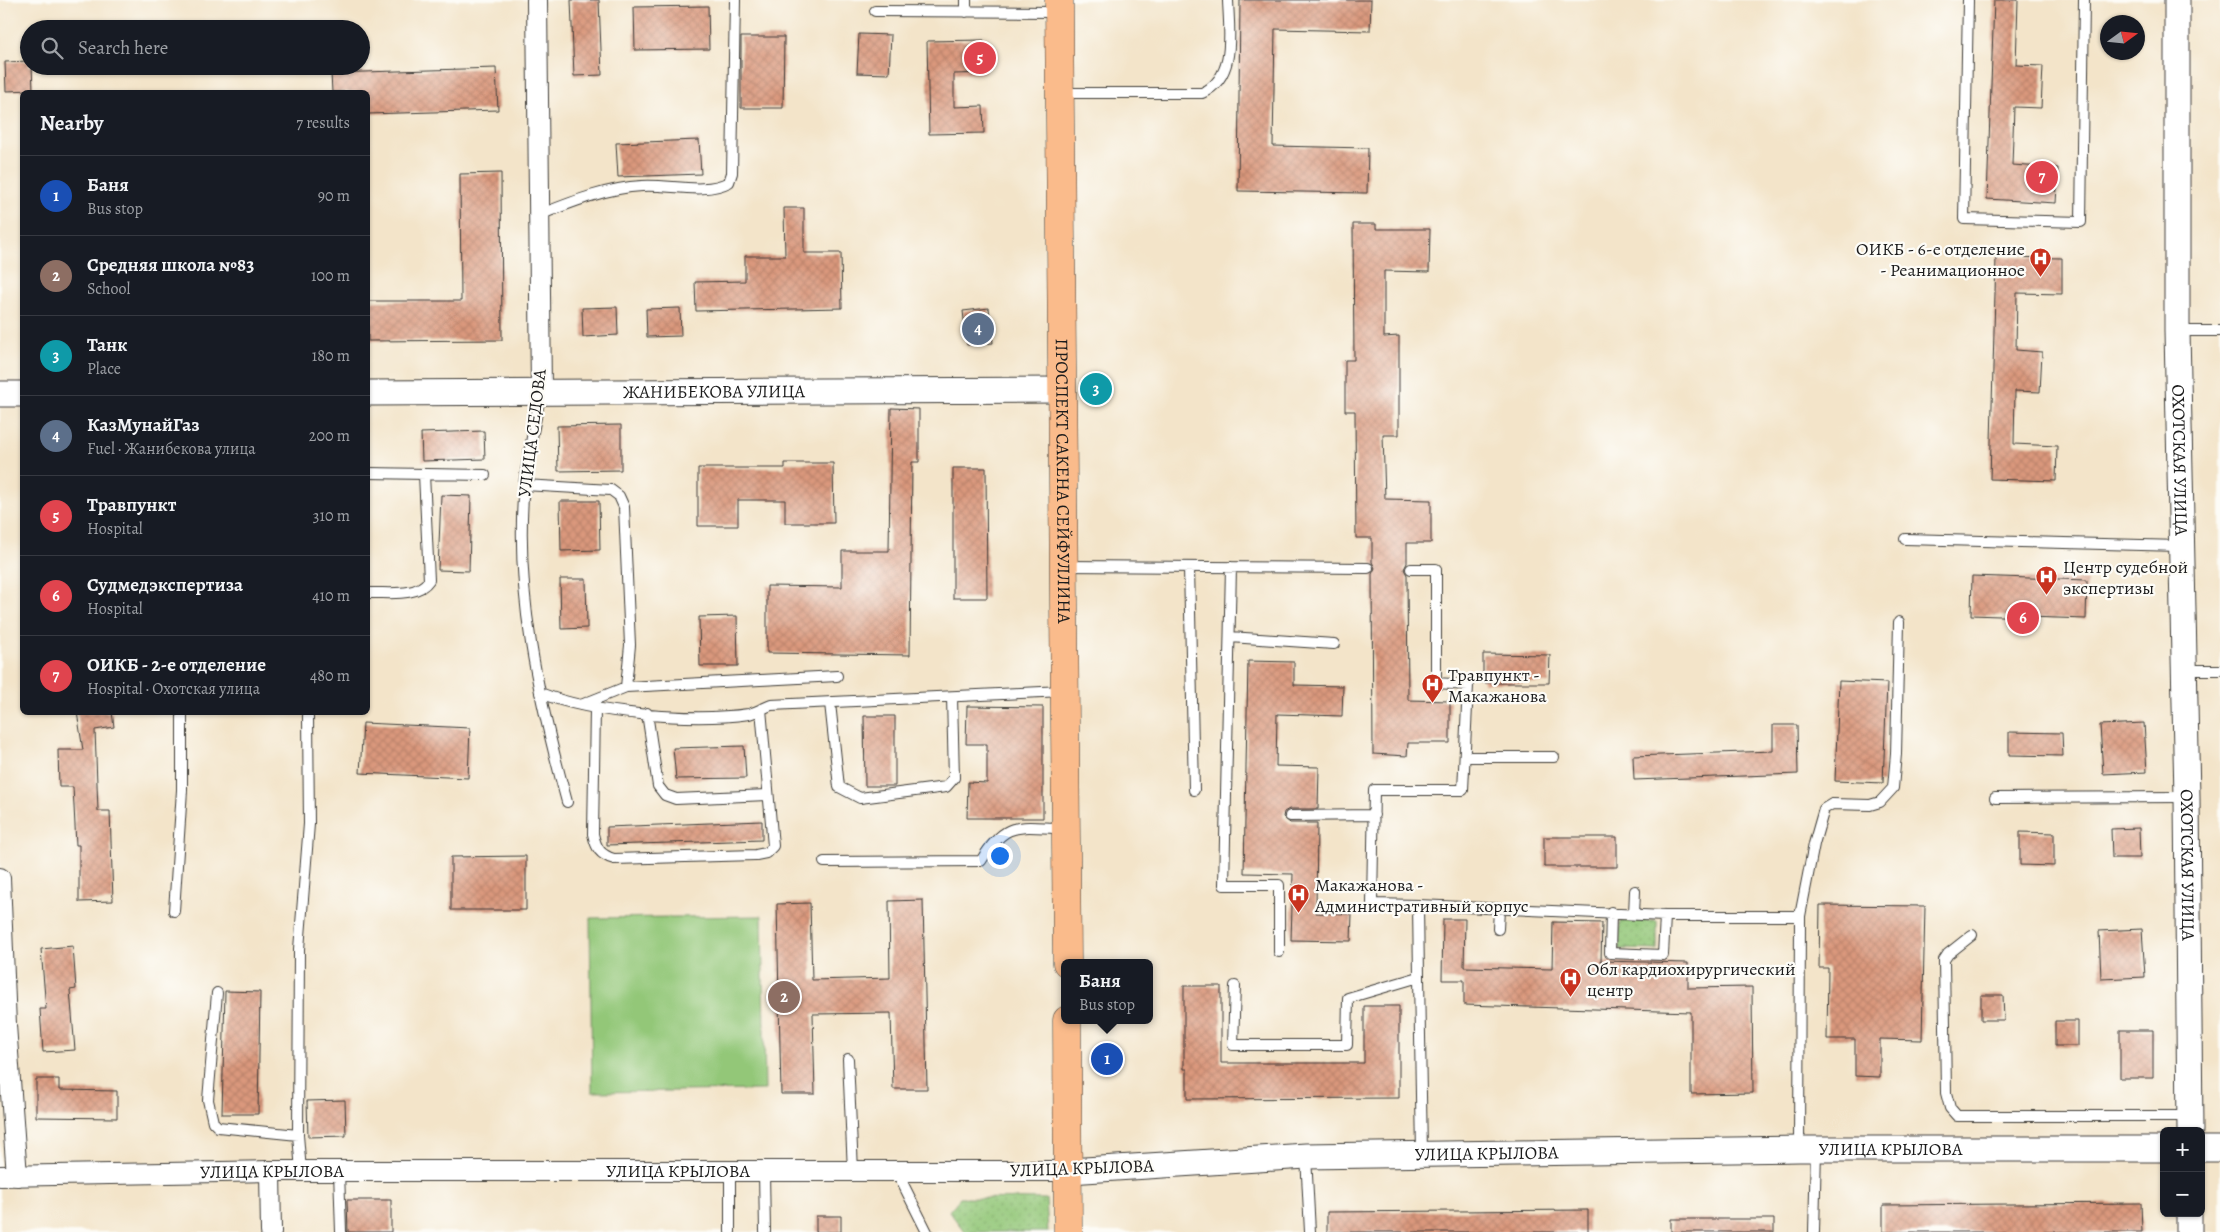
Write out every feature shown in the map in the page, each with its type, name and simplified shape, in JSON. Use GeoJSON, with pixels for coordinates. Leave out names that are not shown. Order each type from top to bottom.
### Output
{"type":"FeatureCollection","features":[{"type":"Feature","properties":{"kind":"main road","name":"ПРОСПЕКТ САКЕНА СЕЙФУЛЛИНА"},"geometry":{"type":"LineString","coordinates":[[1059,6],[1067,959]]}},
{"type":"Feature","properties":{"kind":"main road"},"geometry":{"type":"LineString","coordinates":[[1067,1024],[1068,1232]]}},
{"type":"Feature","properties":{"kind":"street","name":"УЛИЦА СЕДОВА"},"geometry":{"type":"LineString","coordinates":[[536,0],[541,392]]}},
{"type":"Feature","properties":{"kind":"street","name":"ОХОТСКАЯ УЛИЦА"},"geometry":{"type":"LineString","coordinates":[[2177,0],[2177,331],[2180,546],[2187,797],[2190,1123]]}},
{"type":"Feature","properties":{"kind":"street","name":"ЖАНИБЕКОВА УЛИЦА"},"geometry":{"type":"LineString","coordinates":[[370,393],[1061,390]]}},
{"type":"Feature","properties":{"kind":"street"},"geometry":{"type":"LineString","coordinates":[[0,394],[20,394]]}},
{"type":"Feature","properties":{"kind":"street"},"geometry":{"type":"LineString","coordinates":[[0,878],[2,970],[6,1025],[8,1176]]}},
{"type":"Feature","properties":{"kind":"street","name":"УЛИЦА КРЫЛОВА"},"geometry":{"type":"LineString","coordinates":[[8,1176],[301,1170],[1069,1170],[1306,1156],[1807,1149],[2160,1149]]}},
{"type":"Feature","properties":{"kind":"street"},"geometry":{"type":"LineString","coordinates":[[2205,1149],[2220,1149]]}},
{"type":"Feature","properties":{"kind":"street"},"geometry":{"type":"LineString","coordinates":[[270,1171],[271,1232]]}},
{"type":"Feature","properties":{"kind":"street"},"geometry":{"type":"LineString","coordinates":[[2189,1217],[2189,1232]]}},
{"type":"Feature","properties":{"kind":"lane"},"geometry":{"type":"LineString","coordinates":[[539,215],[581,199],[610,191],[641,186],[709,188],[729,182],[732,173],[734,0]]}},
{"type":"Feature","properties":{"kind":"lane"},"geometry":{"type":"LineString","coordinates":[[966,0],[966,12]]}},
{"type":"Feature","properties":{"kind":"lane"},"geometry":{"type":"LineString","coordinates":[[1060,93],[1202,93],[1214,88],[1226,67],[1230,39],[1228,0]]}},
{"type":"Feature","properties":{"kind":"lane"},"geometry":{"type":"LineString","coordinates":[[1968,0],[1964,218],[2081,222],[2084,0]]}},
{"type":"Feature","properties":{"kind":"lane"},"geometry":{"type":"LineString","coordinates":[[875,11],[966,12],[1059,6]]}},
{"type":"Feature","properties":{"kind":"lane"},"geometry":{"type":"LineString","coordinates":[[2177,331],[2220,331]]}},
{"type":"Feature","properties":{"kind":"lane","name":"УЛИЦА СЕДОВА"},"geometry":{"type":"LineString","coordinates":[[541,392],[524,485],[522,543],[527,611],[540,693],[567,802]]}},
{"type":"Feature","properties":{"kind":"lane"},"geometry":{"type":"LineString","coordinates":[[370,473],[485,475]]}},
{"type":"Feature","properties":{"kind":"lane"},"geometry":{"type":"LineString","coordinates":[[370,593],[413,592],[425,586],[430,580],[424,474]]}},
{"type":"Feature","properties":{"kind":"lane"},"geometry":{"type":"LineString","coordinates":[[524,485],[611,490],[619,496],[624,507],[630,645],[626,687]]}},
{"type":"Feature","properties":{"kind":"lane"},"geometry":{"type":"LineString","coordinates":[[1905,539],[2180,546]]}},
{"type":"Feature","properties":{"kind":"lane"},"geometry":{"type":"LineString","coordinates":[[1063,566],[1368,568]]}},
{"type":"Feature","properties":{"kind":"lane"},"geometry":{"type":"LineString","coordinates":[[1189,567],[1194,790]]}},
{"type":"Feature","properties":{"kind":"lane"},"geometry":{"type":"LineString","coordinates":[[1231,567],[1224,885],[1279,885],[1278,952]]}},
{"type":"Feature","properties":{"kind":"lane"},"geometry":{"type":"LineString","coordinates":[[1411,568],[1436,569],[1436,683],[1468,685],[1463,790],[1374,790],[1372,904],[1610,912],[1665,916],[1800,916]]}},
{"type":"Feature","properties":{"kind":"lane"},"geometry":{"type":"LineString","coordinates":[[1814,1232],[1807,1149],[1800,916],[1814,844],[1824,809],[1832,804],[1870,805],[1880,802],[1893,788],[1896,754],[1899,622]]}},
{"type":"Feature","properties":{"kind":"lane"},"geometry":{"type":"LineString","coordinates":[[1230,637],[1334,644]]}},
{"type":"Feature","properties":{"kind":"lane"},"geometry":{"type":"LineString","coordinates":[[2183,670],[2220,670]]}},
{"type":"Feature","properties":{"kind":"lane"},"geometry":{"type":"LineString","coordinates":[[580,705],[626,687],[837,676]]}},
{"type":"Feature","properties":{"kind":"lane"},"geometry":{"type":"LineString","coordinates":[[540,693],[595,708],[703,716],[751,714],[770,705],[1064,691]]}},
{"type":"Feature","properties":{"kind":"lane"},"geometry":{"type":"LineString","coordinates":[[830,703],[840,787],[860,798],[946,787],[954,778],[952,696]]}},
{"type":"Feature","properties":{"kind":"lane"},"geometry":{"type":"LineString","coordinates":[[595,708],[593,834],[596,847],[603,856],[614,859],[756,855],[766,853],[773,846],[767,795],[761,709]]}},
{"type":"Feature","properties":{"kind":"lane"},"geometry":{"type":"LineString","coordinates":[[647,713],[658,786],[665,795],[676,799],[767,795]]}},
{"type":"Feature","properties":{"kind":"lane"},"geometry":{"type":"LineString","coordinates":[[174,911],[182,790],[182,715]]}},
{"type":"Feature","properties":{"kind":"lane"},"geometry":{"type":"LineString","coordinates":[[301,1170],[298,1135],[299,949],[309,824],[308,716]]}},
{"type":"Feature","properties":{"kind":"lane"},"geometry":{"type":"LineString","coordinates":[[1465,757],[1554,757]]}},
{"type":"Feature","properties":{"kind":"lane"},"geometry":{"type":"LineString","coordinates":[[1995,798],[2187,797]]}},
{"type":"Feature","properties":{"kind":"lane"},"geometry":{"type":"LineString","coordinates":[[1290,816],[1374,816]]}},
{"type":"Feature","properties":{"kind":"lane"},"geometry":{"type":"LineString","coordinates":[[824,862],[981,861],[993,842],[1011,828],[1065,828]]}},
{"type":"Feature","properties":{"kind":"lane"},"geometry":{"type":"LineString","coordinates":[[1634,914],[1636,890]]}},
{"type":"Feature","properties":{"kind":"lane"},"geometry":{"type":"LineString","coordinates":[[1418,905],[1422,1154]]}},
{"type":"Feature","properties":{"kind":"lane"},"geometry":{"type":"LineString","coordinates":[[1498,928],[1499,909]]}},
{"type":"Feature","properties":{"kind":"lane"},"geometry":{"type":"LineString","coordinates":[[1610,912],[1610,953],[1663,955],[1665,916]]}},
{"type":"Feature","properties":{"kind":"lane"},"geometry":{"type":"LineString","coordinates":[[1972,935],[1948,954],[1944,960],[1946,1093],[1950,1108],[1957,1116],[2190,1123]]}},
{"type":"Feature","properties":{"kind":"lane"},"geometry":{"type":"LineString","coordinates":[[1235,986],[1233,1045],[1347,1045],[1348,998],[1419,977]]}},
{"type":"Feature","properties":{"kind":"lane"},"geometry":{"type":"LineString","coordinates":[[217,992],[208,1100],[212,1122],[218,1127],[298,1135]]}},
{"type":"Feature","properties":{"kind":"lane"},"geometry":{"type":"LineString","coordinates":[[848,1060],[853,1170]]}},
{"type":"Feature","properties":{"kind":"lane"},"geometry":{"type":"LineString","coordinates":[[1306,1156],[1310,1232]]}},
{"type":"Feature","properties":{"kind":"lane"},"geometry":{"type":"LineString","coordinates":[[730,1170],[730,1232]]}},
{"type":"Feature","properties":{"kind":"lane"},"geometry":{"type":"LineString","coordinates":[[896,1170],[927,1232]]}},
{"type":"Feature","properties":{"kind":"lane"},"geometry":{"type":"LineString","coordinates":[[339,1171],[341,1232]]}},
{"type":"Feature","properties":{"kind":"lane"},"geometry":{"type":"LineString","coordinates":[[764,1171],[765,1232]]}},
{"type":"Feature","properties":{"kind":"green space"},"geometry":{"type":"Polygon","coordinates":[[[762,916],[765,1090],[592,1092],[590,918],[762,916]]]}},
{"type":"Feature","properties":{"kind":"green space"},"geometry":{"type":"Polygon","coordinates":[[[1620,921],[1657,921],[1657,950],[1619,949],[1620,921]]]}},
{"type":"Feature","properties":{"kind":"green space"},"geometry":{"type":"Polygon","coordinates":[[[960,1198],[1046,1199],[1048,1232],[965,1232],[949,1211],[960,1198]]]}},
{"type":"Feature","properties":{"kind":"building"},"geometry":{"type":"Polygon","coordinates":[[[571,0],[599,0],[602,75],[574,76],[571,0]]]}},
{"type":"Feature","properties":{"kind":"building"},"geometry":{"type":"Polygon","coordinates":[[[1240,0],[1371,0],[1370,31],[1275,29],[1273,146],[1368,148],[1367,193],[1238,191],[1240,0]]]}},
{"type":"Feature","properties":{"kind":"building"},"geometry":{"type":"Polygon","coordinates":[[[1994,0],[2018,0],[2016,65],[2043,66],[2041,108],[2014,107],[2012,165],[2058,168],[2056,203],[1987,199],[1994,0]]]}},
{"type":"Feature","properties":{"kind":"building"},"geometry":{"type":"Polygon","coordinates":[[[708,6],[709,49],[635,50],[634,7],[708,6]]]}},
{"type":"Feature","properties":{"kind":"building"},"geometry":{"type":"Polygon","coordinates":[[[859,34],[891,35],[889,74],[857,73],[859,34]]]}},
{"type":"Feature","properties":{"kind":"building"},"geometry":{"type":"Polygon","coordinates":[[[741,37],[784,37],[783,108],[741,108],[741,37]]]}},
{"type":"Feature","properties":{"kind":"building"},"geometry":{"type":"Polygon","coordinates":[[[984,40],[985,73],[954,74],[954,107],[983,106],[984,133],[929,134],[927,41],[984,40]]]}},
{"type":"Feature","properties":{"kind":"building"},"geometry":{"type":"Polygon","coordinates":[[[20,61],[20,75],[32,75],[33,90],[6,91],[5,62],[20,61]]]}},
{"type":"Feature","properties":{"kind":"building"},"geometry":{"type":"Polygon","coordinates":[[[496,68],[498,110],[370,114],[370,90],[332,90],[331,75],[370,75],[370,72],[496,68]]]}},
{"type":"Feature","properties":{"kind":"building"},"geometry":{"type":"Polygon","coordinates":[[[699,140],[701,174],[618,177],[616,143],[699,140]]]}},
{"type":"Feature","properties":{"kind":"building"},"geometry":{"type":"Polygon","coordinates":[[[501,173],[502,340],[370,341],[370,301],[461,301],[460,174],[501,173]]]}},
{"type":"Feature","properties":{"kind":"building"},"geometry":{"type":"Polygon","coordinates":[[[784,208],[804,208],[804,253],[841,253],[842,308],[696,311],[695,282],[745,281],[745,256],[785,256],[784,208]]]}},
{"type":"Feature","properties":{"kind":"building"},"geometry":{"type":"Polygon","coordinates":[[[1353,224],[1376,224],[1376,229],[1430,229],[1429,272],[1384,271],[1384,337],[1399,336],[1399,435],[1383,435],[1385,499],[1431,500],[1431,543],[1407,543],[1407,563],[1404,569],[1407,575],[1408,700],[1450,701],[1450,743],[1408,743],[1407,756],[1373,754],[1372,574],[1375,568],[1372,562],[1372,538],[1356,538],[1355,411],[1345,411],[1345,360],[1354,360],[1353,224]]]}},
{"type":"Feature","properties":{"kind":"building"},"geometry":{"type":"Polygon","coordinates":[[[1996,257],[2062,258],[2062,294],[2017,293],[2016,350],[2042,352],[2040,392],[2015,391],[2014,444],[2057,446],[2056,481],[1990,479],[1996,257]]]}},
{"type":"Feature","properties":{"kind":"building"},"geometry":{"type":"Polygon","coordinates":[[[617,307],[618,335],[583,337],[582,308],[617,307]]]}},
{"type":"Feature","properties":{"kind":"building"},"geometry":{"type":"Polygon","coordinates":[[[680,308],[681,336],[647,337],[646,309],[680,308]]]}},
{"type":"Feature","properties":{"kind":"building"},"geometry":{"type":"Polygon","coordinates":[[[989,308],[993,343],[967,345],[963,311],[989,308]]]}},
{"type":"Feature","properties":{"kind":"building"},"geometry":{"type":"Polygon","coordinates":[[[891,408],[919,409],[919,462],[912,462],[910,655],[767,653],[767,586],[842,587],[842,551],[889,551],[891,408]]]}},
{"type":"Feature","properties":{"kind":"building"},"geometry":{"type":"Polygon","coordinates":[[[621,425],[621,470],[558,471],[557,426],[621,425]]]}},
{"type":"Feature","properties":{"kind":"building"},"geometry":{"type":"Polygon","coordinates":[[[484,431],[485,459],[422,461],[421,433],[484,431]]]}},
{"type":"Feature","properties":{"kind":"building"},"geometry":{"type":"Polygon","coordinates":[[[785,463],[833,463],[834,523],[785,523],[785,500],[738,500],[738,526],[698,526],[698,468],[785,468],[785,463]]]}},
{"type":"Feature","properties":{"kind":"building"},"geometry":{"type":"Polygon","coordinates":[[[953,468],[986,468],[987,598],[953,598],[953,468]]]}},
{"type":"Feature","properties":{"kind":"building"},"geometry":{"type":"Polygon","coordinates":[[[441,495],[471,496],[469,571],[438,570],[441,495]]]}},
{"type":"Feature","properties":{"kind":"building"},"geometry":{"type":"Polygon","coordinates":[[[560,501],[599,501],[600,550],[561,551],[560,501]]]}},
{"type":"Feature","properties":{"kind":"building"},"geometry":{"type":"Polygon","coordinates":[[[1972,576],[2087,580],[2086,619],[1971,615],[1972,576]]]}},
{"type":"Feature","properties":{"kind":"building"},"geometry":{"type":"Polygon","coordinates":[[[560,579],[586,579],[587,628],[561,629],[560,579]]]}},
{"type":"Feature","properties":{"kind":"building"},"geometry":{"type":"Polygon","coordinates":[[[737,616],[738,666],[700,666],[699,617],[737,616]]]}},
{"type":"Feature","properties":{"kind":"building"},"geometry":{"type":"Polygon","coordinates":[[[1483,654],[1550,655],[1549,683],[1483,683],[1483,654]]]}},
{"type":"Feature","properties":{"kind":"building"},"geometry":{"type":"Polygon","coordinates":[[[1248,661],[1294,662],[1294,685],[1343,686],[1342,716],[1277,714],[1276,766],[1319,767],[1318,809],[1289,809],[1284,812],[1283,817],[1290,823],[1317,823],[1316,913],[1352,914],[1351,941],[1291,940],[1293,874],[1244,873],[1248,661]]]}},
{"type":"Feature","properties":{"kind":"building"},"geometry":{"type":"Polygon","coordinates":[[[1839,681],[1887,683],[1883,783],[1835,781],[1839,681]]]}},
{"type":"Feature","properties":{"kind":"building"},"geometry":{"type":"Polygon","coordinates":[[[967,706],[1043,707],[1043,818],[967,818],[968,782],[987,783],[987,744],[966,744],[967,706]]]}},
{"type":"Feature","properties":{"kind":"building"},"geometry":{"type":"Polygon","coordinates":[[[77,715],[112,715],[114,727],[95,730],[98,811],[110,811],[113,901],[79,902],[79,845],[76,845],[73,787],[59,787],[58,750],[83,750],[77,715]]]}},
{"type":"Feature","properties":{"kind":"building"},"geometry":{"type":"Polygon","coordinates":[[[864,716],[895,716],[895,786],[865,786],[864,716]]]}},
{"type":"Feature","properties":{"kind":"building"},"geometry":{"type":"Polygon","coordinates":[[[363,723],[470,728],[468,778],[360,773],[363,723]]]}},
{"type":"Feature","properties":{"kind":"building"},"geometry":{"type":"Polygon","coordinates":[[[2144,723],[2147,772],[2103,774],[2100,725],[2144,723]]]}},
{"type":"Feature","properties":{"kind":"building"},"geometry":{"type":"Polygon","coordinates":[[[1773,725],[1797,725],[1798,774],[1634,780],[1633,756],[1773,751],[1773,725]]]}},
{"type":"Feature","properties":{"kind":"building"},"geometry":{"type":"Polygon","coordinates":[[[2009,732],[2062,733],[2063,756],[2009,755],[2009,732]]]}},
{"type":"Feature","properties":{"kind":"building"},"geometry":{"type":"Polygon","coordinates":[[[744,746],[746,778],[676,779],[673,748],[744,746]]]}},
{"type":"Feature","properties":{"kind":"building"},"geometry":{"type":"Polygon","coordinates":[[[762,821],[762,840],[607,845],[607,827],[762,821]]]}},
{"type":"Feature","properties":{"kind":"building"},"geometry":{"type":"Polygon","coordinates":[[[2139,828],[2140,858],[2112,858],[2111,829],[2139,828]]]}},
{"type":"Feature","properties":{"kind":"building"},"geometry":{"type":"Polygon","coordinates":[[[2020,832],[2054,833],[2054,866],[2020,865],[2020,832]]]}},
{"type":"Feature","properties":{"kind":"building"},"geometry":{"type":"Polygon","coordinates":[[[1544,837],[1617,837],[1617,867],[1544,867],[1544,837]]]}},
{"type":"Feature","properties":{"kind":"building"},"geometry":{"type":"Polygon","coordinates":[[[526,856],[526,910],[451,910],[451,857],[526,856]]]}},
{"type":"Feature","properties":{"kind":"building"},"geometry":{"type":"Polygon","coordinates":[[[923,900],[927,1089],[893,1089],[891,1013],[813,1014],[815,1094],[781,1094],[777,904],[810,903],[812,980],[890,978],[889,901],[923,900]]]}},
{"type":"Feature","properties":{"kind":"building"},"geometry":{"type":"Polygon","coordinates":[[[1820,905],[1925,906],[1922,1040],[1880,1039],[1880,1077],[1855,1076],[1855,1039],[1827,1039],[1828,968],[1819,968],[1820,905]]]}},
{"type":"Feature","properties":{"kind":"building"},"geometry":{"type":"Polygon","coordinates":[[[1443,919],[1465,919],[1464,967],[1552,969],[1553,922],[1602,923],[1601,961],[1688,963],[1688,988],[1752,987],[1753,1093],[1691,1094],[1691,1012],[1464,1005],[1464,980],[1442,980],[1443,919]]]}},
{"type":"Feature","properties":{"kind":"building"},"geometry":{"type":"Polygon","coordinates":[[[2142,929],[2145,977],[2101,979],[2099,931],[2142,929]]]}},
{"type":"Feature","properties":{"kind":"building"},"geometry":{"type":"Polygon","coordinates":[[[73,946],[76,989],[70,990],[75,1050],[43,1052],[40,1009],[46,1009],[41,949],[73,946]]]}},
{"type":"Feature","properties":{"kind":"building"},"geometry":{"type":"Polygon","coordinates":[[[1184,986],[1221,986],[1221,1063],[1364,1063],[1364,1006],[1399,1006],[1399,1098],[1187,1099],[1187,1069],[1184,1069],[1184,986]]]}},
{"type":"Feature","properties":{"kind":"building"},"geometry":{"type":"Polygon","coordinates":[[[225,991],[260,992],[258,1114],[222,1114],[225,991]]]}},
{"type":"Feature","properties":{"kind":"building"},"geometry":{"type":"Polygon","coordinates":[[[1981,995],[2003,995],[2004,1020],[1981,1020],[1981,995]]]}},
{"type":"Feature","properties":{"kind":"building"},"geometry":{"type":"Polygon","coordinates":[[[2055,1021],[2078,1021],[2078,1046],[2055,1046],[2055,1021]]]}},
{"type":"Feature","properties":{"kind":"building"},"geometry":{"type":"Polygon","coordinates":[[[2120,1030],[2153,1030],[2153,1078],[2120,1078],[2120,1030]]]}},
{"type":"Feature","properties":{"kind":"building"},"geometry":{"type":"Polygon","coordinates":[[[36,1079],[59,1079],[59,1090],[117,1091],[117,1118],[36,1117],[36,1079]]]}},
{"type":"Feature","properties":{"kind":"building"},"geometry":{"type":"Polygon","coordinates":[[[345,1100],[346,1136],[308,1137],[307,1101],[345,1100]]]}},
{"type":"Feature","properties":{"kind":"building"},"geometry":{"type":"Polygon","coordinates":[[[347,1200],[391,1200],[391,1232],[348,1232],[347,1200]]]}},
{"type":"Feature","properties":{"kind":"building"},"geometry":{"type":"Polygon","coordinates":[[[2141,1203],[2142,1232],[1883,1232],[1883,1205],[2141,1203]]]}},
{"type":"Feature","properties":{"kind":"building"},"geometry":{"type":"Polygon","coordinates":[[[1588,1210],[1588,1232],[1327,1232],[1327,1212],[1588,1210]]]}},
{"type":"Feature","properties":{"kind":"building"},"geometry":{"type":"Polygon","coordinates":[[[816,1216],[841,1216],[841,1232],[816,1232],[816,1216]]]}},
{"type":"Feature","properties":{"kind":"building"},"geometry":{"type":"Polygon","coordinates":[[[1671,1219],[1774,1219],[1774,1232],[1671,1232],[1671,1219]]]}},
{"type":"Feature","properties":{"kind":"place","name":"Травпункт"},"geometry":{"type":"Point","coordinates":[980,58]}},
{"type":"Feature","properties":{"kind":"place","name":"ОИКБ - 2-е отделение"},"geometry":{"type":"Point","coordinates":[2042,177]}},
{"type":"Feature","properties":{"kind":"place","name":"ОИКБ - 6-е отделение - Реанимационное"},"geometry":{"type":"Point","coordinates":[2041,278]}},
{"type":"Feature","properties":{"kind":"place","name":"КазМунайГаз"},"geometry":{"type":"Point","coordinates":[978,329]}},
{"type":"Feature","properties":{"kind":"place","name":"Танк"},"geometry":{"type":"Point","coordinates":[1096,389]}},
{"type":"Feature","properties":{"kind":"place","name":"Центр судебной экспертизы"},"geometry":{"type":"Point","coordinates":[2047,596]}},
{"type":"Feature","properties":{"kind":"place","name":"Судмедэкспертиза"},"geometry":{"type":"Point","coordinates":[2023,618]}},
{"type":"Feature","properties":{"kind":"place","name":"Травпункт - Макажанова"},"geometry":{"type":"Point","coordinates":[1432,704]}},
{"type":"Feature","properties":{"kind":"place","name":"Макажанова - Административный корпус"},"geometry":{"type":"Point","coordinates":[1299,914]}},
{"type":"Feature","properties":{"kind":"place","name":"Средняя школа №83"},"geometry":{"type":"Point","coordinates":[784,997]}},
{"type":"Feature","properties":{"kind":"place","name":"Обл кардиохирургический центр"},"geometry":{"type":"Point","coordinates":[1571,998]}},
{"type":"Feature","properties":{"kind":"place","name":"Баня"},"geometry":{"type":"Point","coordinates":[1107,1059]}}]}
